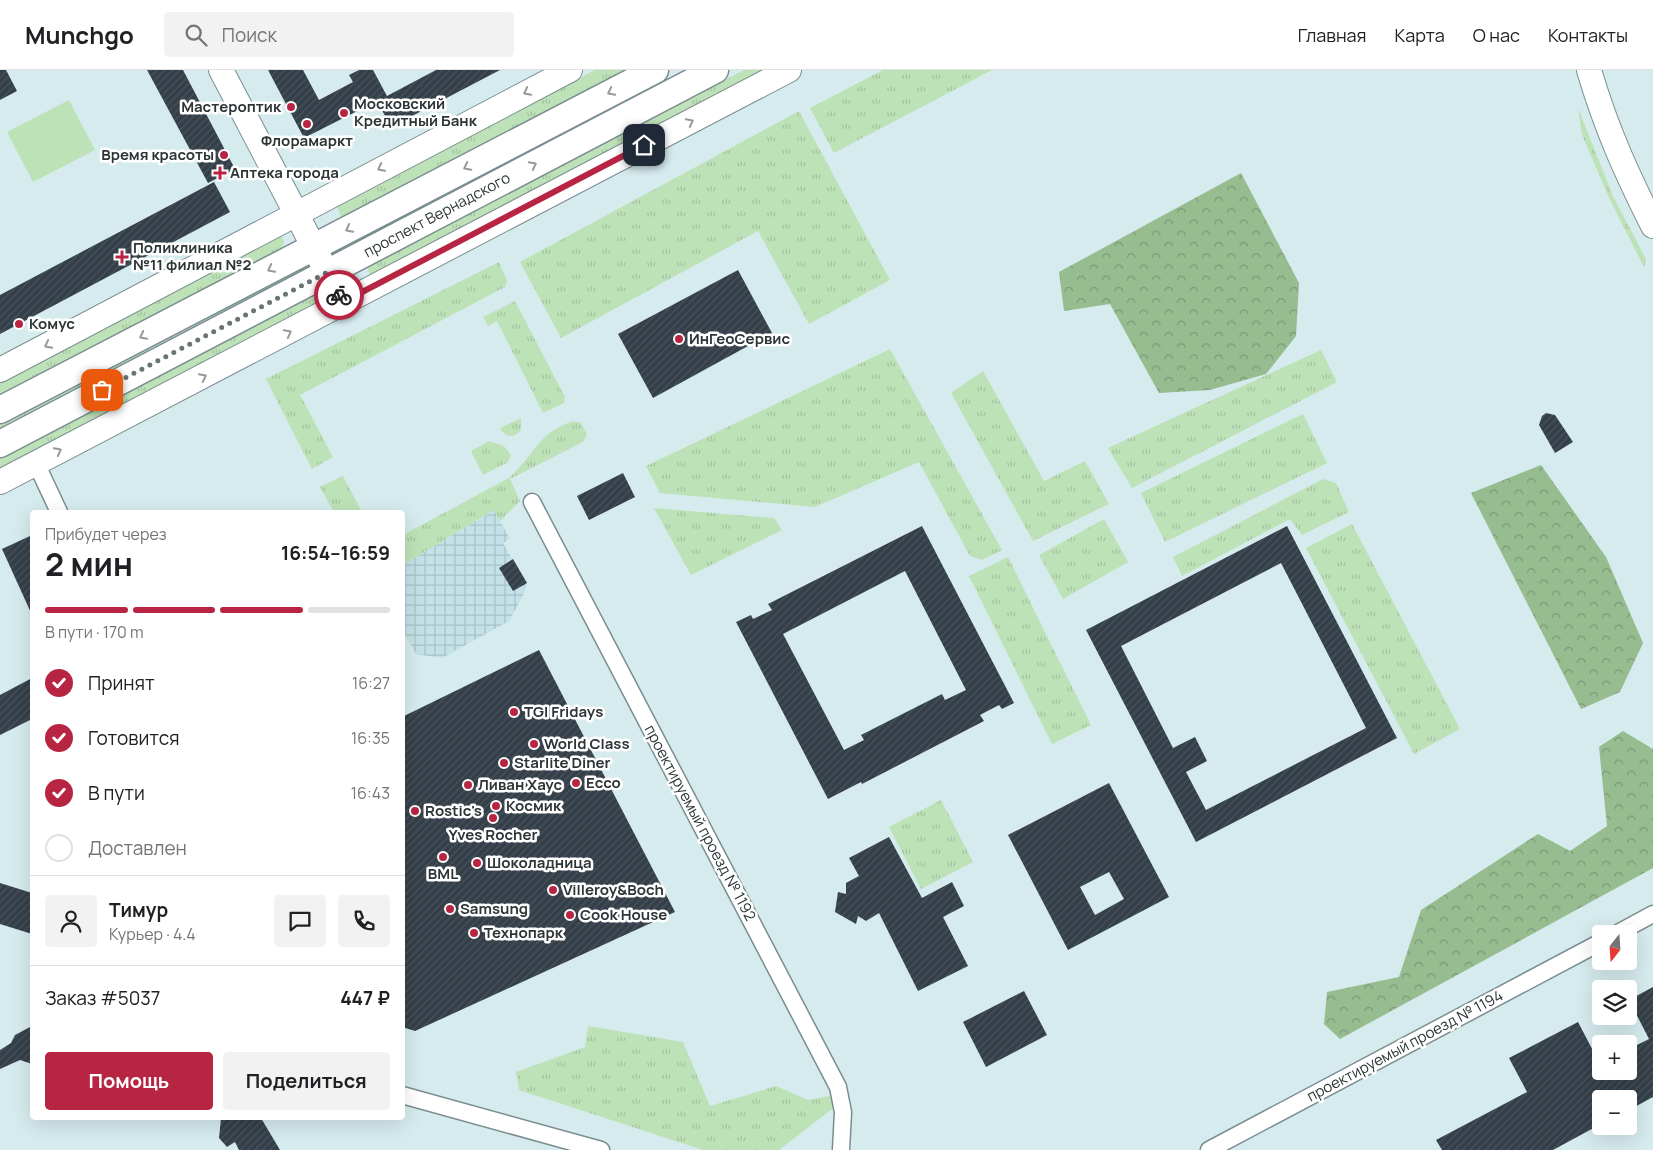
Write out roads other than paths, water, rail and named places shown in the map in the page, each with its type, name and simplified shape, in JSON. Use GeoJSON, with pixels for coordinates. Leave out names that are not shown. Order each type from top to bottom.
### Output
{"type":"FeatureCollection","features":[{"type":"Feature","properties":{"kind":"main road","name":"проспект Вернадского"},"geometry":{"type":"LineString","coordinates":[[0,410],[654,70]]}},
{"type":"Feature","properties":{"kind":"main road","name":"проспект Вернадского"},"geometry":{"type":"LineString","coordinates":[[0,444],[715,70]]}},
{"type":"Feature","properties":{"kind":"street"},"geometry":{"type":"LineString","coordinates":[[221,70],[298,212],[343,302]]}},
{"type":"Feature","properties":{"kind":"street"},"geometry":{"type":"LineString","coordinates":[[0,370],[570,70]]}},
{"type":"Feature","properties":{"kind":"street"},"geometry":{"type":"LineString","coordinates":[[0,482],[789,70]]}},
{"type":"Feature","properties":{"kind":"street"},"geometry":{"type":"LineString","coordinates":[[1590,70],[1600,109],[1620,159],[1653,226]]}},
{"type":"Feature","properties":{"kind":"street"},"geometry":{"type":"LineString","coordinates":[[36,464],[58,510]]}},
{"type":"Feature","properties":{"kind":"street","name":"проектируемый проезд № 1192"},"geometry":{"type":"LineString","coordinates":[[532,502],[838,1087],[843,1112],[842,1150]]}},
{"type":"Feature","properties":{"kind":"street"},"geometry":{"type":"LineString","coordinates":[[1633,925],[1653,914]]}},
{"type":"Feature","properties":{"kind":"street","name":"проектируемый проезд № 1194"},"geometry":{"type":"LineString","coordinates":[[1209,1150],[1592,947]]}},
{"type":"Feature","properties":{"kind":"street"},"geometry":{"type":"LineString","coordinates":[[405,1096],[602,1150]]}},
{"type":"Feature","properties":{"kind":"place","name":"Мастероптик"},"geometry":{"type":"Point","coordinates":[291,107]}},
{"type":"Feature","properties":{"kind":"place","name":"Московский Кредитный Банк"},"geometry":{"type":"Point","coordinates":[344,113]}},
{"type":"Feature","properties":{"kind":"place","name":"Флорамаркт"},"geometry":{"type":"Point","coordinates":[307,124]}},
{"type":"Feature","properties":{"kind":"place","name":"Время красоты"},"geometry":{"type":"Point","coordinates":[224,155]}},
{"type":"Feature","properties":{"kind":"place","name":"Аптека города"},"geometry":{"type":"Point","coordinates":[220,173]}},
{"type":"Feature","properties":{"kind":"place","name":"Поликлиника №11 филиал №2"},"geometry":{"type":"Point","coordinates":[122,257]}},
{"type":"Feature","properties":{"kind":"place","name":"Комус"},"geometry":{"type":"Point","coordinates":[19,324]}},
{"type":"Feature","properties":{"kind":"place","name":"ИнГеоСервис"},"geometry":{"type":"Point","coordinates":[679,339]}},
{"type":"Feature","properties":{"kind":"place","name":"TGI Fridays"},"geometry":{"type":"Point","coordinates":[514,712]}},
{"type":"Feature","properties":{"kind":"place","name":"World Class"},"geometry":{"type":"Point","coordinates":[534,744]}},
{"type":"Feature","properties":{"kind":"place","name":"Starlite Diner"},"geometry":{"type":"Point","coordinates":[504,763]}},
{"type":"Feature","properties":{"kind":"place","name":"Ecco"},"geometry":{"type":"Point","coordinates":[576,783]}},
{"type":"Feature","properties":{"kind":"place","name":"Ливан Хаус"},"geometry":{"type":"Point","coordinates":[468,785]}},
{"type":"Feature","properties":{"kind":"place","name":"Космик"},"geometry":{"type":"Point","coordinates":[496,806]}},
{"type":"Feature","properties":{"kind":"place","name":"Rostic's"},"geometry":{"type":"Point","coordinates":[415,811]}},
{"type":"Feature","properties":{"kind":"place","name":"Yves Rocher"},"geometry":{"type":"Point","coordinates":[493,818]}},
{"type":"Feature","properties":{"kind":"place","name":"BML"},"geometry":{"type":"Point","coordinates":[443,857]}},
{"type":"Feature","properties":{"kind":"place","name":"Шоколадница"},"geometry":{"type":"Point","coordinates":[477,863]}},
{"type":"Feature","properties":{"kind":"place","name":"Villeroy&Boch"},"geometry":{"type":"Point","coordinates":[553,890]}},
{"type":"Feature","properties":{"kind":"place","name":"Samsung"},"geometry":{"type":"Point","coordinates":[450,909]}},
{"type":"Feature","properties":{"kind":"place","name":"Cook House"},"geometry":{"type":"Point","coordinates":[570,915]}},
{"type":"Feature","properties":{"kind":"place","name":"Технопарк"},"geometry":{"type":"Point","coordinates":[474,933]}}]}
